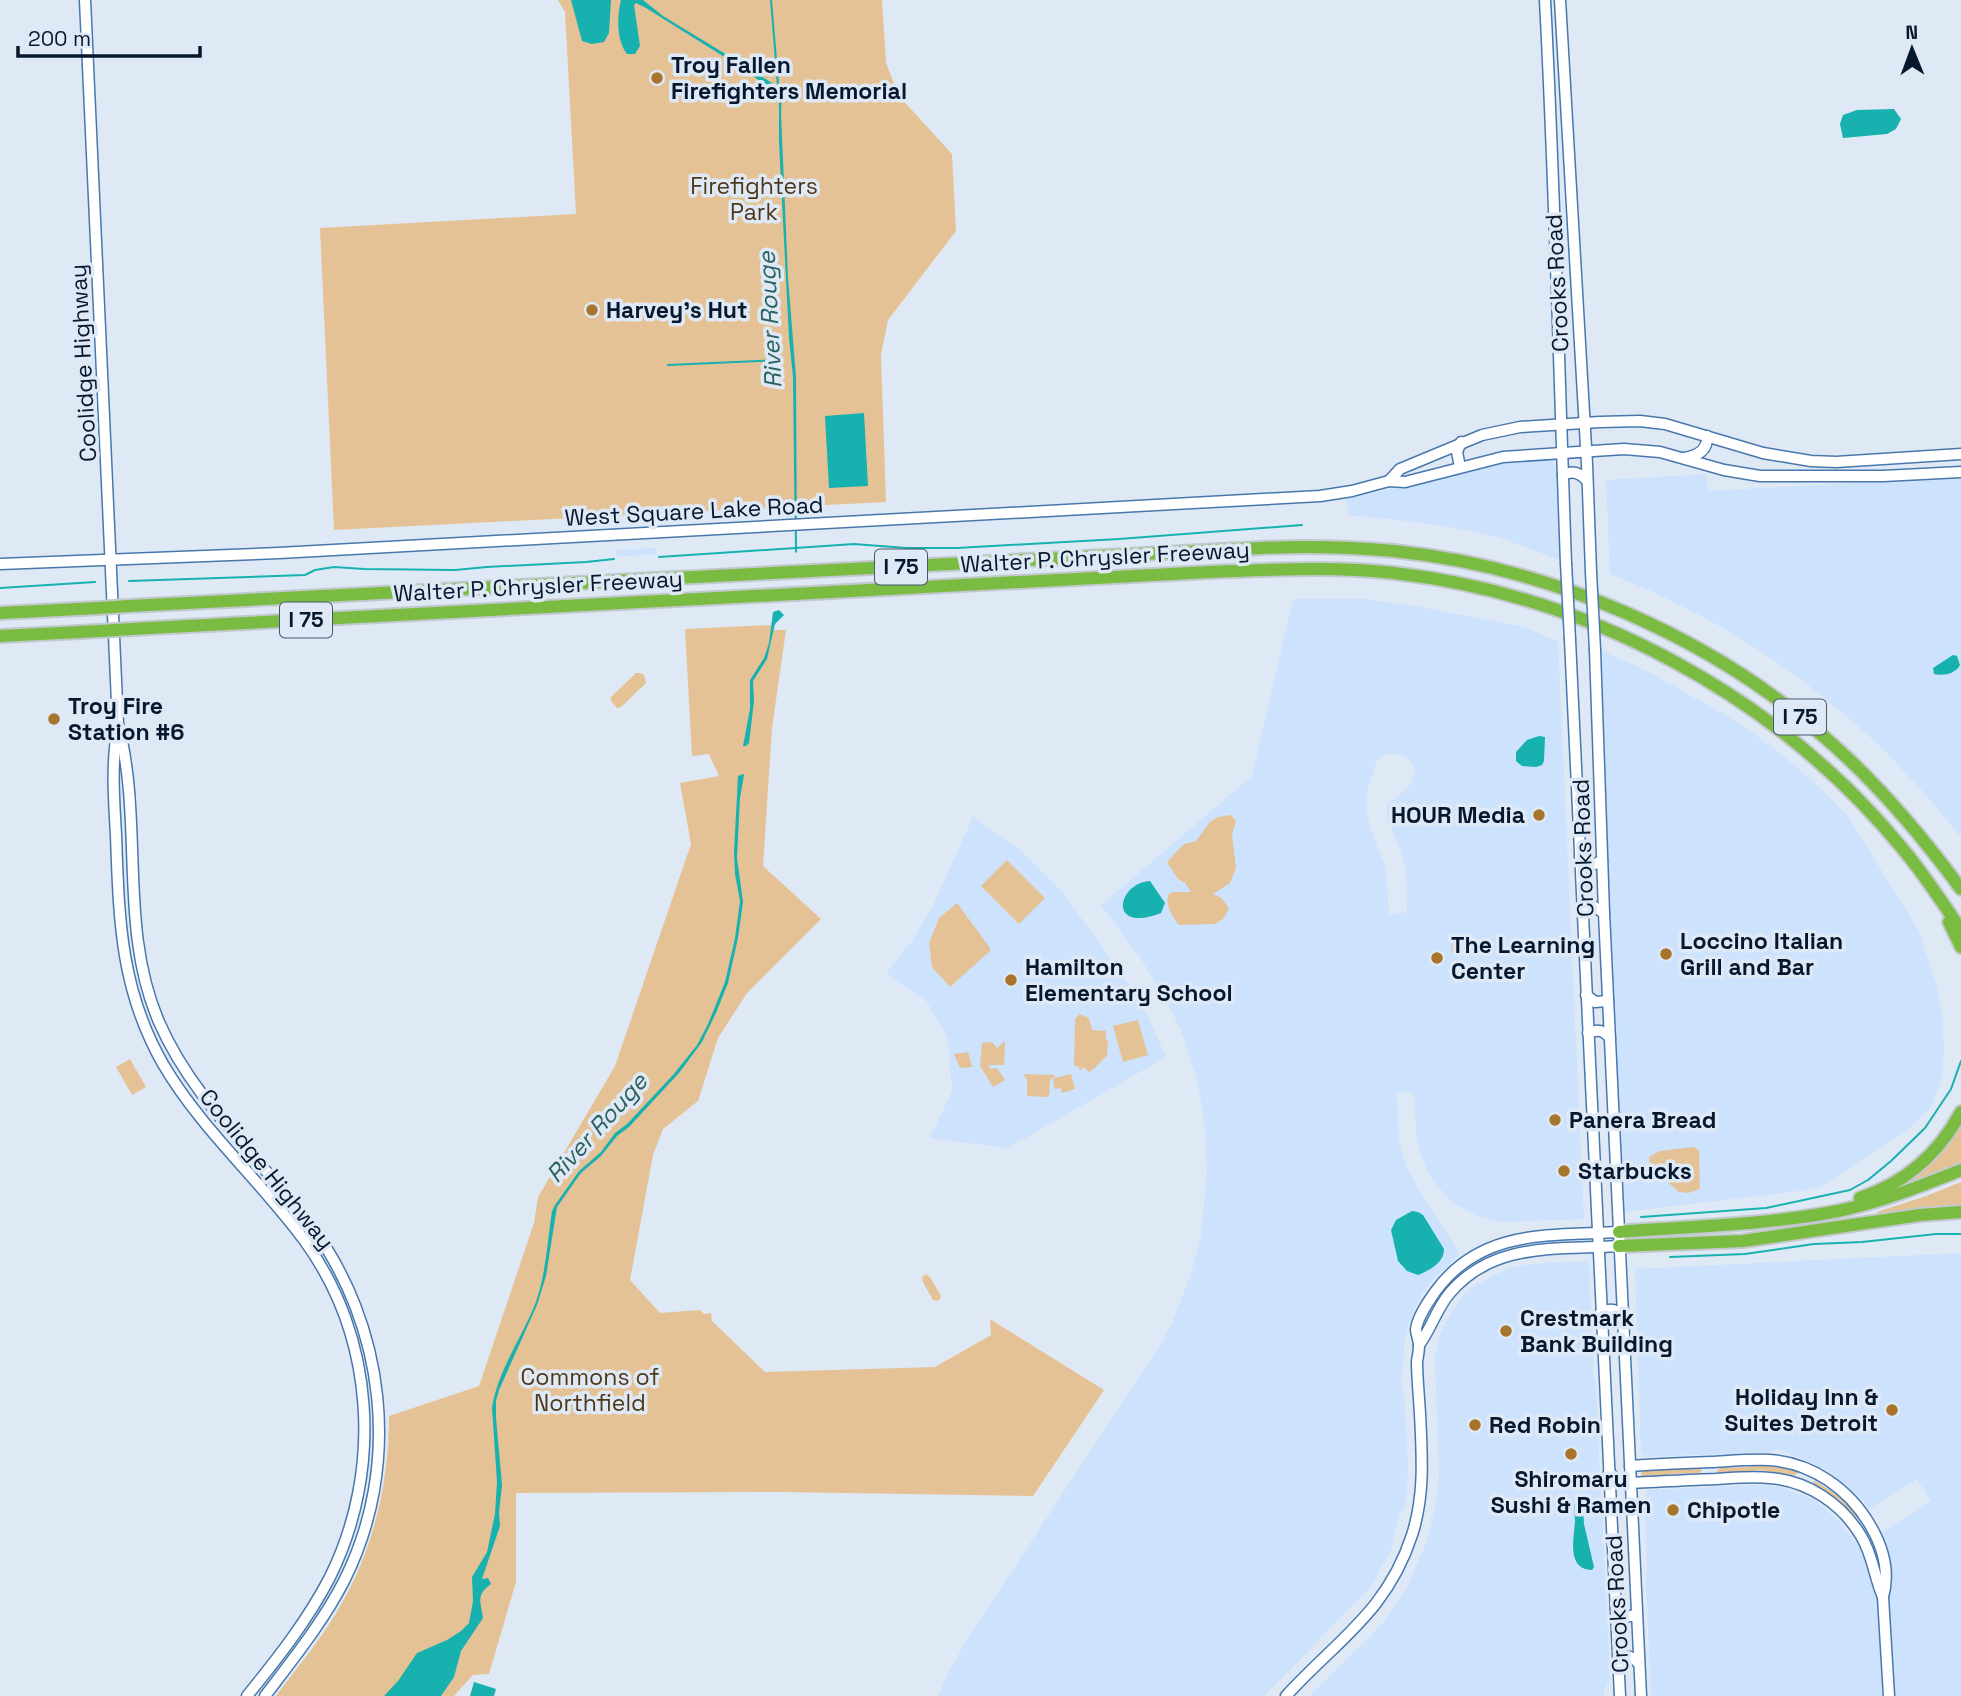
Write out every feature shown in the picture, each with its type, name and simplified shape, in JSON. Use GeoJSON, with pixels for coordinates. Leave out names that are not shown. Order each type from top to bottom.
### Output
{"type":"FeatureCollection","features":[{"type":"Feature","properties":{"kind":"highway","name":"Walter P. Chrysler Freeway"},"geometry":{"type":"LineString","coordinates":[[0,613],[1273,547],[1352,548],[1439,557],[1524,577],[1581,595],[1661,629],[1749,681],[1814,728],[1868,778],[1901,811],[1961,889]]}},
{"type":"Feature","properties":{"kind":"highway","name":"Walter P. Chrysler Freeway"},"geometry":{"type":"LineString","coordinates":[[0,636],[1221,572],[1353,570],[1427,578],[1503,594],[1582,619],[1681,664],[1736,698],[1827,770],[1880,822],[1933,887],[1961,930]]}},
{"type":"Feature","properties":{"kind":"highway"},"geometry":{"type":"LineString","coordinates":[[1933,887],[1961,947]]}},
{"type":"Feature","properties":{"kind":"highway"},"geometry":{"type":"LineString","coordinates":[[1780,1220],[1859,1198],[1901,1179],[1934,1150],[1950,1132],[1961,1112]]}},
{"type":"Feature","properties":{"kind":"highway"},"geometry":{"type":"LineString","coordinates":[[1619,1232],[1780,1220],[1857,1206],[1893,1196],[1961,1170]]}},
{"type":"Feature","properties":{"kind":"highway"},"geometry":{"type":"LineString","coordinates":[[1743,1241],[1886,1205],[1961,1178]]}},
{"type":"Feature","properties":{"kind":"highway"},"geometry":{"type":"LineString","coordinates":[[1619,1246],[1743,1241],[1920,1215],[1961,1212]]}},
{"type":"Feature","properties":{"kind":"main road","name":"Coolidge Highway"},"geometry":{"type":"LineString","coordinates":[[85,0],[118,724],[129,791],[137,942],[157,1019],[178,1062],[200,1093],[309,1222],[331,1255],[354,1301],[375,1375],[380,1428],[377,1468],[360,1542],[345,1579],[326,1612],[265,1696]]}},
{"type":"Feature","properties":{"kind":"main road","name":"Crooks Road"},"geometry":{"type":"LineString","coordinates":[[1545,0],[1566,563],[1620,1696]]}},
{"type":"Feature","properties":{"kind":"main road","name":"Crooks Road"},"geometry":{"type":"LineString","coordinates":[[1560,0],[1586,451],[1604,913],[1641,1696]]}},
{"type":"Feature","properties":{"kind":"main road"},"geometry":{"type":"LineString","coordinates":[[1548,65],[1556,65],[1563,70]]}},
{"type":"Feature","properties":{"kind":"main road"},"geometry":{"type":"LineString","coordinates":[[1553,167],[1557,172],[1570,172]]}},
{"type":"Feature","properties":{"kind":"main road"},"geometry":{"type":"LineString","coordinates":[[1555,278],[1567,275],[1576,280]]}},
{"type":"Feature","properties":{"kind":"main road"},"geometry":{"type":"LineString","coordinates":[[1561,388],[1564,393],[1572,396],[1582,392]]}},
{"type":"Feature","properties":{"kind":"main road","name":"West Square Lake Road"},"geometry":{"type":"LineString","coordinates":[[1389,481],[1401,469],[1482,435],[1509,428],[1562,424],[1648,422],[1679,427],[1752,450],[1789,458],[1836,462],[1961,454]]}},
{"type":"Feature","properties":{"kind":"main road"},"geometry":{"type":"LineString","coordinates":[[1684,458],[1704,450],[1707,436]]}},
{"type":"Feature","properties":{"kind":"main road"},"geometry":{"type":"LineString","coordinates":[[1460,467],[1457,452],[1461,442]]}},
{"type":"Feature","properties":{"kind":"main road","name":"West Square Lake Road"},"geometry":{"type":"LineString","coordinates":[[0,564],[279,553],[1320,496],[1389,481],[1405,482],[1503,457],[1562,452],[1641,449],[1760,476],[1883,476],[1961,472]]}},
{"type":"Feature","properties":{"kind":"main road"},"geometry":{"type":"LineString","coordinates":[[1923,474],[1930,464],[1927,456]]}},
{"type":"Feature","properties":{"kind":"main road"},"geometry":{"type":"LineString","coordinates":[[1781,477],[1781,464],[1789,458]]}},
{"type":"Feature","properties":{"kind":"main road"},"geometry":{"type":"LineString","coordinates":[[1563,475],[1577,473],[1587,481]]}},
{"type":"Feature","properties":{"kind":"main road","name":"Coolidge Highway"},"geometry":{"type":"LineString","coordinates":[[118,724],[114,793],[119,914],[127,972],[139,1013],[158,1054],[187,1100],[293,1226],[317,1261],[351,1335],[361,1382],[365,1423],[362,1471],[343,1546],[311,1609],[247,1696]]}},
{"type":"Feature","properties":{"kind":"main road"},"geometry":{"type":"LineString","coordinates":[[1580,856],[1585,862],[1592,864],[1602,860]]}},
{"type":"Feature","properties":{"kind":"main road"},"geometry":{"type":"LineString","coordinates":[[1582,908],[1593,906],[1604,913]]}},
{"type":"Feature","properties":{"kind":"main road"},"geometry":{"type":"LineString","coordinates":[[1586,995],[1595,1002],[1608,1000]]}},
{"type":"Feature","properties":{"kind":"main road"},"geometry":{"type":"LineString","coordinates":[[1588,1033],[1602,1031],[1610,1038]]}},
{"type":"Feature","properties":{"kind":"main road"},"geometry":{"type":"LineString","coordinates":[[1286,1696],[1369,1614],[1391,1581],[1407,1548],[1416,1518],[1422,1477],[1419,1345],[1416,1331],[1428,1302],[1440,1285],[1454,1271],[1496,1244],[1525,1237],[1619,1232]]}},
{"type":"Feature","properties":{"kind":"main road"},"geometry":{"type":"LineString","coordinates":[[1419,1345],[1428,1334],[1439,1308],[1459,1284],[1499,1258],[1526,1251],[1619,1246]]}},
{"type":"Feature","properties":{"kind":"main road"},"geometry":{"type":"LineString","coordinates":[[1428,1302],[1439,1308]]}},
{"type":"Feature","properties":{"kind":"main road"},"geometry":{"type":"LineString","coordinates":[[1601,1312],[1613,1310],[1623,1317]]}},
{"type":"Feature","properties":{"kind":"main road"},"geometry":{"type":"LineString","coordinates":[[1630,1466],[1770,1460],[1818,1474],[1841,1490],[1861,1511],[1877,1537],[1886,1573],[1887,1583],[1883,1597],[1889,1696]]}},
{"type":"Feature","properties":{"kind":"main road"},"geometry":{"type":"LineString","coordinates":[[1699,1479],[1705,1472],[1704,1462]]}},
{"type":"Feature","properties":{"kind":"main road"},"geometry":{"type":"LineString","coordinates":[[1716,1479],[1715,1471],[1721,1462]]}},
{"type":"Feature","properties":{"kind":"main road"},"geometry":{"type":"LineString","coordinates":[[1609,1472],[1618,1481],[1631,1483],[1775,1478],[1800,1485],[1830,1501],[1861,1536],[1883,1597]]}},
{"type":"Feature","properties":{"kind":"main road"},"geometry":{"type":"LineString","coordinates":[[1616,1609],[1626,1616],[1637,1614]]}},
{"type":"Feature","properties":{"kind":"main road"},"geometry":{"type":"LineString","coordinates":[[1618,1659],[1627,1656],[1634,1658],[1639,1664]]}},
{"type":"Feature","properties":{"kind":"shaded area"},"geometry":{"type":"Polygon","coordinates":[[[1542,460],[1553,462],[1556,468],[1560,560],[1498,537],[1456,528],[1349,515],[1346,499],[1499,464],[1542,460]]]}},
{"type":"Feature","properties":{"kind":"shaded area"},"geometry":{"type":"Polygon","coordinates":[[[1706,474],[1708,491],[1961,477],[1961,837],[1881,747],[1798,677],[1706,618],[1610,574],[1606,480],[1706,474]]]}},
{"type":"Feature","properties":{"kind":"shaded area"},"geometry":{"type":"Polygon","coordinates":[[[657,548],[657,554],[616,557],[616,550],[657,548]]]}},
{"type":"Feature","properties":{"kind":"shaded area"},"geometry":{"type":"Polygon","coordinates":[[[1293,599],[1366,599],[1420,607],[1524,627],[1558,642],[1584,1219],[1501,1222],[1478,1216],[1453,1203],[1432,1180],[1420,1154],[1414,1093],[1397,1092],[1399,1142],[1406,1165],[1459,1255],[1434,1278],[1422,1294],[1408,1325],[1401,1377],[1408,1463],[1407,1491],[1392,1548],[1370,1588],[1264,1696],[938,1696],[969,1636],[1161,1344],[1191,1274],[1201,1235],[1207,1171],[1205,1128],[1198,1084],[1184,1038],[1168,1003],[1141,959],[1101,905],[1252,776],[1293,599]],[[1397,754],[1378,758],[1366,796],[1371,830],[1386,869],[1389,915],[1407,912],[1406,870],[1387,817],[1387,804],[1407,789],[1415,771],[1410,759],[1397,754]]]}},
{"type":"Feature","properties":{"kind":"shaded area"},"geometry":{"type":"Polygon","coordinates":[[[1600,650],[1649,672],[1734,720],[1775,749],[1810,779],[1847,815],[1919,931],[1938,990],[1943,1023],[1942,1076],[1932,1106],[1915,1124],[1821,1187],[1623,1212],[1600,650]]]}},
{"type":"Feature","properties":{"kind":"shaded area","name":"Hamilton Elementary School"},"geometry":{"type":"Polygon","coordinates":[[[973,817],[1021,851],[1063,893],[1131,987],[1147,1014],[1166,1057],[1008,1148],[930,1138],[952,1091],[948,1038],[927,1002],[886,973],[911,942],[931,910],[973,817]]]}},
{"type":"Feature","properties":{"kind":"shaded area"},"geometry":{"type":"Polygon","coordinates":[[[1961,1253],[1961,1696],[1651,1696],[1644,1502],[1648,1490],[1757,1485],[1780,1487],[1815,1500],[1839,1521],[1857,1545],[1931,1501],[1917,1479],[1869,1509],[1861,1498],[1834,1475],[1778,1449],[1768,1453],[1645,1457],[1641,1452],[1635,1269],[1961,1253]]]}},
{"type":"Feature","properties":{"kind":"shaded area"},"geometry":{"type":"Polygon","coordinates":[[[1589,1261],[1610,1680],[1604,1690],[1604,1696],[1309,1696],[1384,1621],[1407,1588],[1427,1541],[1439,1479],[1435,1358],[1440,1334],[1452,1311],[1466,1292],[1510,1268],[1531,1264],[1589,1261]]]}},
{"type":"Feature","properties":{"kind":"green space","name":"Firefighters Park"},"geometry":{"type":"Polygon","coordinates":[[[558,0],[882,0],[886,63],[899,96],[952,154],[956,231],[888,320],[881,355],[886,502],[334,530],[320,228],[576,214],[565,12],[558,0]]]}},
{"type":"Feature","properties":{"kind":"green space","name":"Commons of Northfield"},"geometry":{"type":"Polygon","coordinates":[[[771,625],[771,630],[786,630],[772,728],[763,866],[821,919],[747,993],[718,1038],[698,1101],[663,1129],[653,1155],[630,1280],[660,1313],[700,1310],[704,1314],[711,1313],[712,1321],[765,1372],[935,1367],[991,1335],[990,1319],[1104,1390],[1033,1496],[781,1492],[516,1493],[516,1582],[489,1674],[473,1675],[454,1696],[276,1696],[343,1602],[366,1552],[381,1499],[389,1416],[479,1386],[534,1223],[538,1197],[615,1066],[691,844],[680,783],[719,776],[709,754],[692,756],[685,629],[771,625]]]}},
{"type":"Feature","properties":{"kind":"green space"},"geometry":{"type":"Polygon","coordinates":[[[636,673],[644,675],[646,683],[617,708],[610,698],[636,673]]]}},
{"type":"Feature","properties":{"kind":"green space"},"geometry":{"type":"Polygon","coordinates":[[[1231,815],[1236,821],[1232,834],[1236,868],[1230,883],[1213,894],[1222,898],[1229,909],[1223,919],[1215,924],[1179,925],[1169,907],[1168,895],[1173,892],[1191,892],[1167,862],[1184,844],[1196,841],[1210,822],[1218,817],[1231,815]]]}},
{"type":"Feature","properties":{"kind":"green space"},"geometry":{"type":"Polygon","coordinates":[[[1007,860],[1045,898],[1019,924],[981,886],[1007,860]]]}},
{"type":"Feature","properties":{"kind":"green space"},"geometry":{"type":"Polygon","coordinates":[[[957,903],[990,951],[950,987],[932,967],[929,943],[939,918],[957,903]]]}},
{"type":"Feature","properties":{"kind":"green space"},"geometry":{"type":"Polygon","coordinates":[[[1480,940],[1481,952],[1452,953],[1451,941],[1480,940]]]}},
{"type":"Feature","properties":{"kind":"green space"},"geometry":{"type":"Polygon","coordinates":[[[1080,1014],[1089,1018],[1092,1030],[1106,1031],[1108,1040],[1107,1056],[1089,1072],[1084,1067],[1080,1070],[1078,1066],[1074,1066],[1075,1019],[1080,1014]]]}},
{"type":"Feature","properties":{"kind":"green space"},"geometry":{"type":"Polygon","coordinates":[[[1138,1020],[1148,1055],[1123,1062],[1113,1026],[1138,1020]]]}},
{"type":"Feature","properties":{"kind":"green space"},"geometry":{"type":"Polygon","coordinates":[[[1005,1041],[1004,1065],[988,1065],[991,1069],[997,1068],[1005,1080],[993,1087],[980,1066],[982,1043],[992,1042],[997,1048],[1005,1041]]]}},
{"type":"Feature","properties":{"kind":"green space"},"geometry":{"type":"Polygon","coordinates":[[[968,1052],[972,1067],[960,1068],[954,1054],[968,1052]]]}},
{"type":"Feature","properties":{"kind":"green space"},"geometry":{"type":"Polygon","coordinates":[[[130,1059],[146,1087],[132,1095],[116,1067],[130,1059]]]}},
{"type":"Feature","properties":{"kind":"green space"},"geometry":{"type":"Polygon","coordinates":[[[1023,1074],[1055,1075],[1054,1078],[1071,1074],[1075,1089],[1062,1093],[1061,1088],[1054,1089],[1053,1077],[1050,1080],[1049,1097],[1027,1096],[1027,1080],[1023,1074]]]}},
{"type":"Feature","properties":{"kind":"green space"},"geometry":{"type":"Polygon","coordinates":[[[1961,1118],[1961,1165],[1890,1191],[1961,1118]]]}},
{"type":"Feature","properties":{"kind":"green space"},"geometry":{"type":"Polygon","coordinates":[[[1693,1147],[1699,1150],[1700,1189],[1688,1193],[1679,1192],[1650,1166],[1649,1157],[1660,1151],[1693,1147]]]}},
{"type":"Feature","properties":{"kind":"green space"},"geometry":{"type":"Polygon","coordinates":[[[1961,1182],[1961,1208],[1878,1217],[1877,1212],[1961,1182]]]}},
{"type":"Feature","properties":{"kind":"green space"},"geometry":{"type":"Polygon","coordinates":[[[926,1274],[941,1296],[939,1301],[933,1300],[923,1282],[922,1277],[926,1274]]]}},
{"type":"Feature","properties":{"kind":"green space"},"geometry":{"type":"Polygon","coordinates":[[[1763,1464],[1797,1469],[1798,1473],[1795,1475],[1759,1470],[1718,1474],[1717,1471],[1720,1468],[1763,1464]]]}},
{"type":"Feature","properties":{"kind":"green space"},"geometry":{"type":"Polygon","coordinates":[[[1703,1466],[1700,1473],[1671,1474],[1658,1478],[1643,1478],[1641,1474],[1643,1469],[1703,1466]]]}},
{"type":"Feature","properties":{"kind":"green space"},"geometry":{"type":"Polygon","coordinates":[[[1815,1481],[1847,1501],[1861,1518],[1858,1519],[1838,1499],[1813,1486],[1815,1481]]]}},
{"type":"Feature","properties":{"kind":"water"},"geometry":{"type":"Polygon","coordinates":[[[571,0],[611,0],[609,33],[604,42],[592,44],[582,41],[571,0]]]}},
{"type":"Feature","properties":{"kind":"water"},"geometry":{"type":"Polygon","coordinates":[[[621,0],[643,0],[663,16],[777,86],[772,0],[782,93],[788,278],[796,377],[795,553],[793,377],[779,142],[779,96],[750,73],[636,3],[634,5],[640,46],[635,54],[627,54],[618,28],[621,0]]]}},
{"type":"Feature","properties":{"kind":"water"},"geometry":{"type":"Polygon","coordinates":[[[1894,109],[1901,119],[1896,129],[1887,134],[1843,138],[1840,124],[1843,115],[1857,110],[1894,109]]]}},
{"type":"Feature","properties":{"kind":"water"},"geometry":{"type":"Polygon","coordinates":[[[864,413],[868,486],[829,488],[825,416],[864,413]]]}},
{"type":"Feature","properties":{"kind":"water"},"geometry":{"type":"Polygon","coordinates":[[[779,610],[784,615],[775,624],[767,659],[753,681],[754,701],[749,743],[743,746],[750,709],[750,680],[764,658],[773,612],[779,610]]]}},
{"type":"Feature","properties":{"kind":"water"},"geometry":{"type":"Polygon","coordinates":[[[1953,655],[1957,656],[1960,665],[1958,668],[1949,674],[1934,674],[1933,668],[1953,655]]]}},
{"type":"Feature","properties":{"kind":"water"},"geometry":{"type":"Polygon","coordinates":[[[1545,737],[1542,765],[1522,766],[1516,761],[1516,752],[1527,740],[1545,737]]]}},
{"type":"Feature","properties":{"kind":"water"},"geometry":{"type":"Polygon","coordinates":[[[743,774],[737,858],[743,902],[728,983],[702,1042],[679,1073],[601,1156],[581,1173],[557,1207],[546,1276],[537,1305],[499,1390],[496,1418],[502,1485],[500,1526],[482,1579],[488,1578],[491,1584],[481,1596],[483,1618],[461,1651],[454,1677],[441,1696],[384,1696],[417,1653],[447,1640],[469,1623],[473,1601],[472,1577],[487,1552],[495,1514],[497,1482],[492,1408],[504,1369],[538,1296],[552,1211],[579,1171],[601,1152],[615,1133],[627,1124],[673,1075],[697,1045],[725,982],[740,901],[734,852],[738,776],[743,774]]]}},
{"type":"Feature","properties":{"kind":"water"},"geometry":{"type":"Polygon","coordinates":[[[1150,881],[1165,903],[1161,913],[1144,918],[1125,913],[1123,906],[1130,890],[1150,881]]]}},
{"type":"Feature","properties":{"kind":"water"},"geometry":{"type":"Polygon","coordinates":[[[1412,1211],[1423,1215],[1444,1249],[1439,1262],[1418,1275],[1407,1271],[1398,1261],[1391,1230],[1396,1220],[1412,1211]]]}},
{"type":"Feature","properties":{"kind":"water"},"geometry":{"type":"Polygon","coordinates":[[[1580,1502],[1594,1567],[1592,1570],[1578,1564],[1573,1552],[1574,1504],[1580,1502]]]}},
{"type":"Feature","properties":{"kind":"water"},"geometry":{"type":"Polygon","coordinates":[[[474,1682],[496,1689],[494,1696],[470,1696],[474,1682]]]}},
{"type":"Feature","properties":{"kind":"waterway","name":"River Rouge"},"geometry":{"type":"LineString","coordinates":[[668,365],[780,360]]}},
{"type":"Feature","properties":{"kind":"waterway"},"geometry":{"type":"LineString","coordinates":[[659,557],[854,544],[957,548],[1302,525]]}},
{"type":"Feature","properties":{"kind":"waterway"},"geometry":{"type":"LineString","coordinates":[[129,581],[305,575],[315,570],[334,567],[455,570],[614,559]]}},
{"type":"Feature","properties":{"kind":"waterway"},"geometry":{"type":"LineString","coordinates":[[0,588],[95,582]]}},
{"type":"Feature","properties":{"kind":"waterway"},"geometry":{"type":"LineString","coordinates":[[1641,1217],[1766,1208],[1850,1190],[1868,1180],[1891,1161],[1925,1128],[1951,1089],[1961,1061]]}},
{"type":"Feature","properties":{"kind":"waterway"},"geometry":{"type":"LineString","coordinates":[[1670,1257],[1745,1254],[1814,1244],[1961,1234]]}},
{"type":"Feature","properties":{"kind":"place","name":"Troy Fallen Firefighters Memorial"},"geometry":{"type":"Point","coordinates":[657,78]}},
{"type":"Feature","properties":{"kind":"place","name":"Harvey's Hut"},"geometry":{"type":"Point","coordinates":[592,310]}},
{"type":"Feature","properties":{"kind":"place","name":"Troy Fire Station #6"},"geometry":{"type":"Point","coordinates":[54,719]}},
{"type":"Feature","properties":{"kind":"place","name":"HOUR Media"},"geometry":{"type":"Point","coordinates":[1539,815]}},
{"type":"Feature","properties":{"kind":"place","name":"Loccino Italian Grill and Bar"},"geometry":{"type":"Point","coordinates":[1666,954]}},
{"type":"Feature","properties":{"kind":"place","name":"The Learning Center"},"geometry":{"type":"Point","coordinates":[1437,958]}},
{"type":"Feature","properties":{"kind":"place","name":"Hamilton Elementary School"},"geometry":{"type":"Point","coordinates":[1011,980]}},
{"type":"Feature","properties":{"kind":"place","name":"Panera Bread"},"geometry":{"type":"Point","coordinates":[1555,1120]}},
{"type":"Feature","properties":{"kind":"place","name":"Starbucks"},"geometry":{"type":"Point","coordinates":[1564,1171]}},
{"type":"Feature","properties":{"kind":"place","name":"Crestmark Bank Building"},"geometry":{"type":"Point","coordinates":[1506,1331]}},
{"type":"Feature","properties":{"kind":"place","name":"Holiday Inn & Suites Detroit"},"geometry":{"type":"Point","coordinates":[1892,1410]}},
{"type":"Feature","properties":{"kind":"place","name":"Red Robin"},"geometry":{"type":"Point","coordinates":[1475,1425]}},
{"type":"Feature","properties":{"kind":"place","name":"Shiromaru Sushi & Ramen"},"geometry":{"type":"Point","coordinates":[1571,1454]}},
{"type":"Feature","properties":{"kind":"place","name":"Chipotle"},"geometry":{"type":"Point","coordinates":[1673,1510]}}]}
